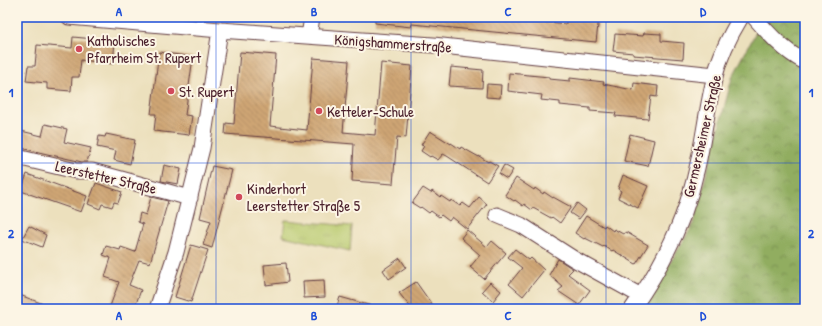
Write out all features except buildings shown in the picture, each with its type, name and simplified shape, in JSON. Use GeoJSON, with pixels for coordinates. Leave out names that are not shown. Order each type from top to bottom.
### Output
{"type":"FeatureCollection","features":[{"type":"Feature","properties":{"kind":"street","name":"Königshammerstraße"},"geometry":{"type":"LineString","coordinates":[[69,17],[220,30],[433,45],[715,75]]}},
{"type":"Feature","properties":{"kind":"street"},"geometry":{"type":"LineString","coordinates":[[309,36],[312,17]]}},
{"type":"Feature","properties":{"kind":"street","name":"Germersheimer Straße"},"geometry":{"type":"LineString","coordinates":[[632,309],[670,246],[686,206],[697,170],[715,75],[723,53],[740,17]]}},
{"type":"Feature","properties":{"kind":"street"},"geometry":{"type":"LineString","coordinates":[[754,17],[773,39],[805,62]]}},
{"type":"Feature","properties":{"kind":"street"},"geometry":{"type":"LineString","coordinates":[[157,309],[176,252],[202,148],[220,30]]}},
{"type":"Feature","properties":{"kind":"street","name":"Leerstetter Straße"},"geometry":{"type":"LineString","coordinates":[[21,158],[76,171],[92,171],[190,198]]}},
{"type":"Feature","properties":{"kind":"street"},"geometry":{"type":"LineString","coordinates":[[497,215],[521,225],[574,259],[641,296]]}},
{"type":"Feature","properties":{"kind":"green space"},"geometry":{"type":"Polygon","coordinates":[[[764,17],[805,17],[805,309],[761,309],[742,305],[738,309],[642,309],[693,225],[732,78],[764,17]]]}},
{"type":"Feature","properties":{"kind":"green space"},"geometry":{"type":"Polygon","coordinates":[[[285,220],[352,226],[350,251],[283,236],[285,220]]]}},
{"type":"Feature","properties":{"kind":"place","name":"Katholisches Pfarrheim St. Rupert"},"geometry":{"type":"Point","coordinates":[79,49]}},
{"type":"Feature","properties":{"kind":"place","name":"St. Rupert"},"geometry":{"type":"Point","coordinates":[171,91]}},
{"type":"Feature","properties":{"kind":"place","name":"Ketteler-Schule"},"geometry":{"type":"Point","coordinates":[319,111]}},
{"type":"Feature","properties":{"kind":"place","name":"Kinderhort Leerstetter Straße 5"},"geometry":{"type":"Point","coordinates":[239,197]}}]}
